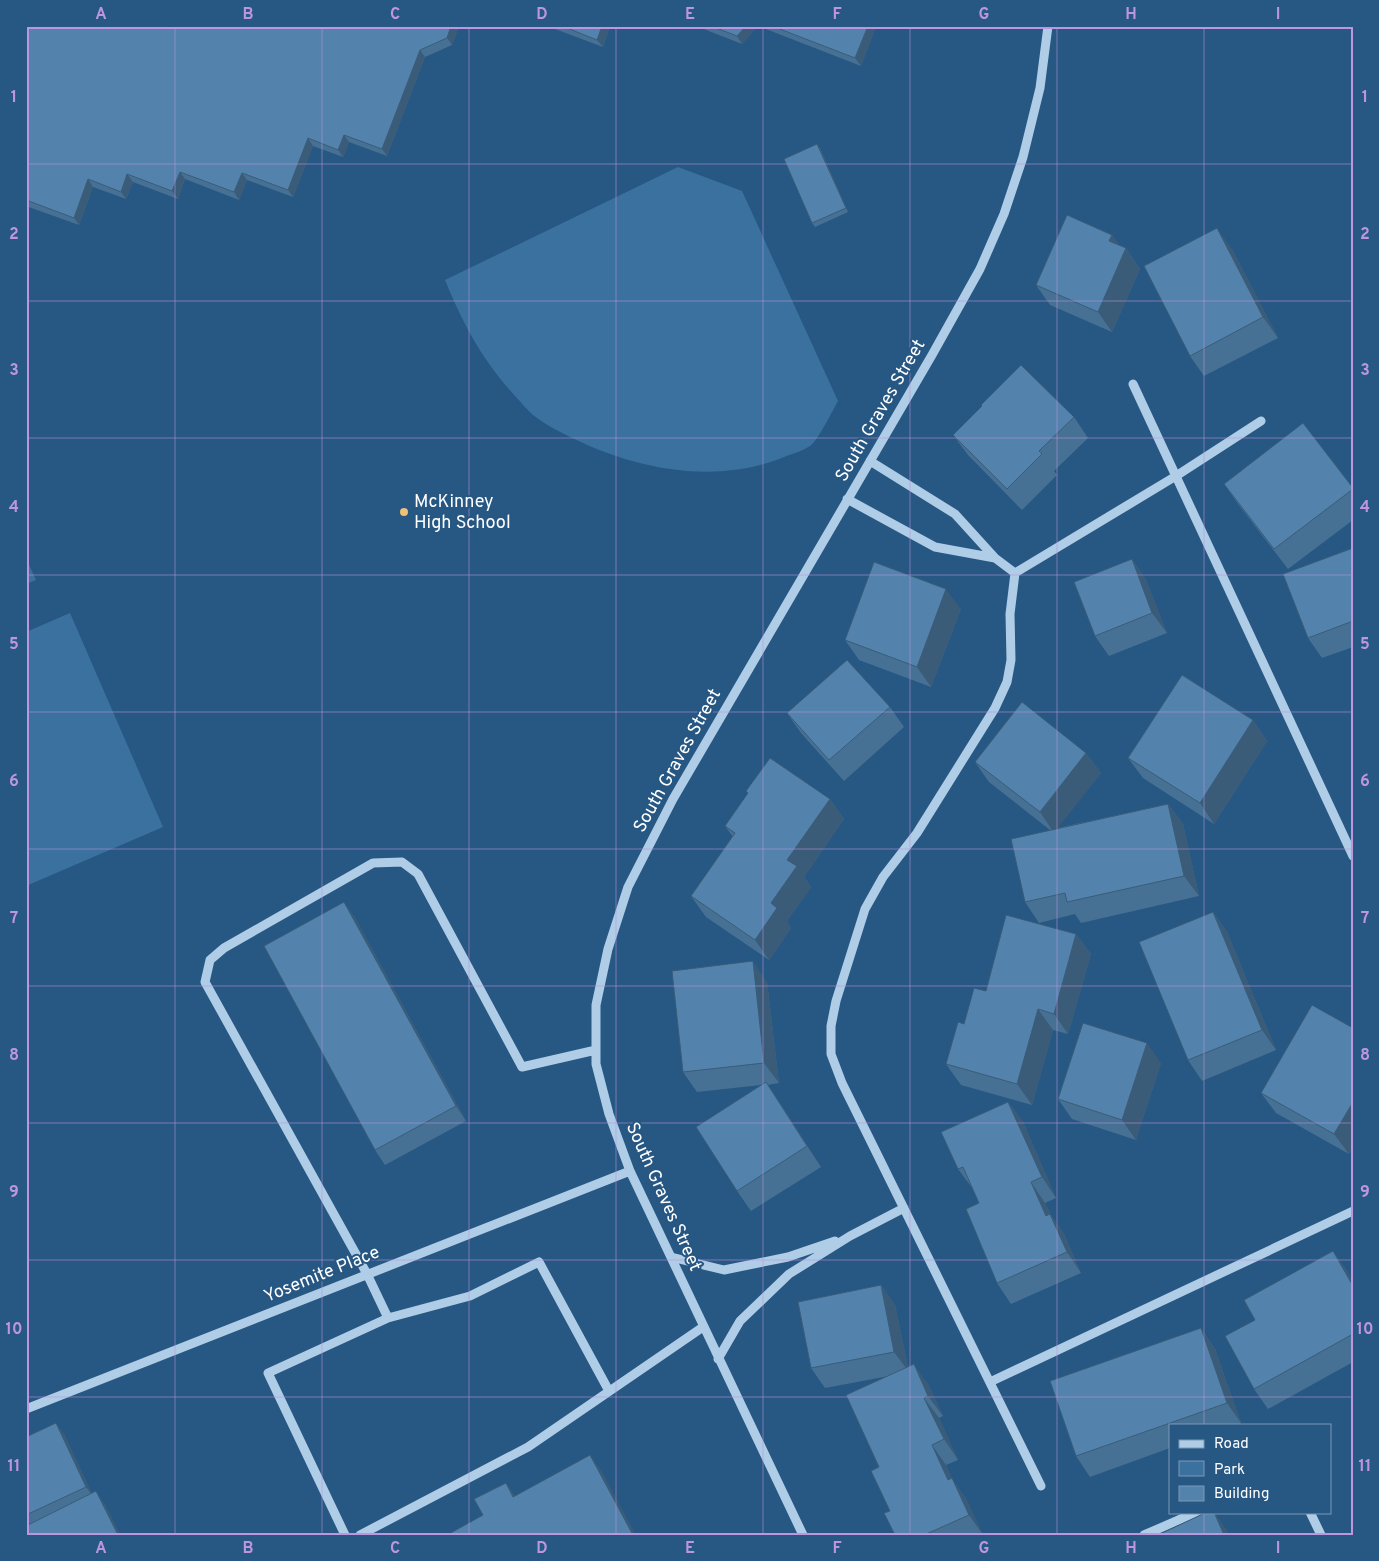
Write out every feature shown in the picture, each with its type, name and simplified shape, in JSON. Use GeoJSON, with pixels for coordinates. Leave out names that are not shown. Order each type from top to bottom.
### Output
{"type":"FeatureCollection","features":[{"type":"Feature","properties":{"kind":"street","name":"South Graves Street"},"geometry":{"type":"LineString","coordinates":[[803,1535],[630,1171],[608,1114],[596,1064],[596,1005],[608,949],[628,887],[673,799],[968,294],[1014,187],[1040,88],[1048,26]]}},
{"type":"Feature","properties":{"kind":"street"},"geometry":{"type":"LineString","coordinates":[[1133,384],[1353,856]]}},
{"type":"Feature","properties":{"kind":"street"},"geometry":{"type":"LineString","coordinates":[[1015,574],[1176,476],[1261,420]]}},
{"type":"Feature","properties":{"kind":"street"},"geometry":{"type":"LineString","coordinates":[[870,461],[955,514],[995,558],[1015,574]]}},
{"type":"Feature","properties":{"kind":"street"},"geometry":{"type":"LineString","coordinates":[[848,499],[935,547],[995,558]]}},
{"type":"Feature","properties":{"kind":"street"},"geometry":{"type":"LineString","coordinates":[[1015,574],[1010,614],[1011,660],[1007,682],[995,708],[922,825],[883,877],[865,909],[830,1026],[831,1054],[842,1083],[1041,1486]]}},
{"type":"Feature","properties":{"kind":"street"},"geometry":{"type":"LineString","coordinates":[[388,1318],[367,1274],[205,982],[210,960],[224,948],[373,864],[402,862],[418,874],[522,1067],[596,1050]]}},
{"type":"Feature","properties":{"kind":"street","name":"Yosemite Place"},"geometry":{"type":"LineString","coordinates":[[26,1409],[630,1171]]}},
{"type":"Feature","properties":{"kind":"street"},"geometry":{"type":"LineString","coordinates":[[718,1359],[740,1321],[789,1274],[850,1236],[904,1208]]}},
{"type":"Feature","properties":{"kind":"street"},"geometry":{"type":"LineString","coordinates":[[990,1382],[1353,1211]]}},
{"type":"Feature","properties":{"kind":"street"},"geometry":{"type":"LineString","coordinates":[[671,1257],[724,1270],[788,1257],[850,1236]]}},
{"type":"Feature","properties":{"kind":"street"},"geometry":{"type":"LineString","coordinates":[[345,1535],[268,1373],[388,1318],[470,1296],[539,1262],[609,1391]]}},
{"type":"Feature","properties":{"kind":"street"},"geometry":{"type":"LineString","coordinates":[[360,1535],[528,1447],[703,1327]]}},
{"type":"Feature","properties":{"kind":"street"},"geometry":{"type":"LineString","coordinates":[[1144,1535],[1192,1514]]}},
{"type":"Feature","properties":{"kind":"street"},"geometry":{"type":"LineString","coordinates":[[1311,1514],[1321,1535]]}},
{"type":"Feature","properties":{"kind":"green space"},"geometry":{"type":"Polygon","coordinates":[[[678,167],[742,191],[838,401],[817,439],[810,446],[764,464],[712,472],[685,471],[659,467],[607,453],[557,431],[531,413],[493,369],[466,327],[445,280],[678,167]]]}},
{"type":"Feature","properties":{"kind":"green space"},"geometry":{"type":"Polygon","coordinates":[[[26,558],[36,580],[26,584],[26,558]]]}},
{"type":"Feature","properties":{"kind":"green space"},"geometry":{"type":"Polygon","coordinates":[[[70,613],[163,827],[26,886],[26,632],[70,613]]]}},
{"type":"Feature","properties":{"kind":"building"},"geometry":{"type":"Polygon","coordinates":[[[26,26],[451,26],[447,38],[420,50],[382,149],[344,135],[338,150],[308,138],[288,190],[242,173],[234,192],[180,172],[172,191],[127,174],[121,192],[88,179],[74,218],[26,200],[26,26]]]}},
{"type":"Feature","properties":{"kind":"building"},"geometry":{"type":"Polygon","coordinates":[[[562,26],[602,26],[597,40],[562,26]]]}},
{"type":"Feature","properties":{"kind":"building"},"geometry":{"type":"Polygon","coordinates":[[[711,26],[746,26],[737,36],[711,26]]]}},
{"type":"Feature","properties":{"kind":"building"},"geometry":{"type":"Polygon","coordinates":[[[772,26],[868,26],[855,58],[772,26]]]}},
{"type":"Feature","properties":{"kind":"building"},"geometry":{"type":"Polygon","coordinates":[[[817,144],[846,208],[812,223],[784,159],[817,144]]]}},
{"type":"Feature","properties":{"kind":"building"},"geometry":{"type":"Polygon","coordinates":[[[1067,215],[1112,235],[1109,241],[1126,248],[1098,312],[1036,285],[1067,215]]]}},
{"type":"Feature","properties":{"kind":"building"},"geometry":{"type":"Polygon","coordinates":[[[1217,228],[1263,317],[1190,356],[1144,266],[1217,228]]]}},
{"type":"Feature","properties":{"kind":"building"},"geometry":{"type":"Polygon","coordinates":[[[1021,365],[1074,417],[1039,451],[1042,454],[1007,489],[953,435],[1021,365]]]}},
{"type":"Feature","properties":{"kind":"building"},"geometry":{"type":"Polygon","coordinates":[[[1303,423],[1353,489],[1274,549],[1224,484],[1303,423]]]}},
{"type":"Feature","properties":{"kind":"building"},"geometry":{"type":"Polygon","coordinates":[[[1353,548],[1353,621],[1308,638],[1283,574],[1353,548]]]}},
{"type":"Feature","properties":{"kind":"building"},"geometry":{"type":"Polygon","coordinates":[[[1132,559],[1152,613],[1095,636],[1074,582],[1132,559]]]}},
{"type":"Feature","properties":{"kind":"building"},"geometry":{"type":"Polygon","coordinates":[[[874,562],[946,589],[917,667],[845,640],[874,562]]]}},
{"type":"Feature","properties":{"kind":"building"},"geometry":{"type":"Polygon","coordinates":[[[847,660],[890,707],[829,760],[787,713],[847,660]]]}},
{"type":"Feature","properties":{"kind":"building"},"geometry":{"type":"Polygon","coordinates":[[[1182,675],[1253,720],[1200,803],[1128,758],[1182,675]]]}},
{"type":"Feature","properties":{"kind":"building"},"geometry":{"type":"Polygon","coordinates":[[[1022,702],[1086,753],[1040,812],[975,762],[1022,702]]]}},
{"type":"Feature","properties":{"kind":"building"},"geometry":{"type":"Polygon","coordinates":[[[770,758],[830,799],[787,860],[797,866],[771,903],[777,908],[755,940],[691,896],[735,833],[725,826],[748,793],[746,791],[770,758]]]}},
{"type":"Feature","properties":{"kind":"building"},"geometry":{"type":"Polygon","coordinates":[[[1168,804],[1184,876],[1067,902],[1065,893],[1025,902],[1011,839],[1168,804]]]}},
{"type":"Feature","properties":{"kind":"building"},"geometry":{"type":"Polygon","coordinates":[[[344,902],[456,1106],[375,1150],[264,946],[344,902]]]}},
{"type":"Feature","properties":{"kind":"building"},"geometry":{"type":"Polygon","coordinates":[[[1213,912],[1262,1030],[1188,1060],[1139,942],[1213,912]]]}},
{"type":"Feature","properties":{"kind":"building"},"geometry":{"type":"Polygon","coordinates":[[[1006,915],[1076,934],[1054,1014],[1038,1009],[1017,1084],[946,1064],[958,1022],[964,1024],[974,988],[986,991],[1006,915]]]}},
{"type":"Feature","properties":{"kind":"building"},"geometry":{"type":"Polygon","coordinates":[[[753,961],[764,1063],[683,1072],[672,971],[753,961]]]}},
{"type":"Feature","properties":{"kind":"building"},"geometry":{"type":"Polygon","coordinates":[[[1312,1005],[1353,1028],[1353,1102],[1334,1134],[1261,1093],[1312,1005]]]}},
{"type":"Feature","properties":{"kind":"building"},"geometry":{"type":"Polygon","coordinates":[[[1083,1023],[1147,1043],[1122,1120],[1058,1099],[1083,1023]]]}},
{"type":"Feature","properties":{"kind":"building"},"geometry":{"type":"Polygon","coordinates":[[[766,1082],[807,1146],[737,1191],[696,1127],[766,1082]]]}},
{"type":"Feature","properties":{"kind":"building"},"geometry":{"type":"Polygon","coordinates":[[[1008,1102],[1042,1177],[1031,1182],[1046,1216],[1050,1214],[1067,1252],[997,1283],[966,1209],[979,1203],[963,1167],[958,1169],[941,1132],[1008,1102]]]}},
{"type":"Feature","properties":{"kind":"building"},"geometry":{"type":"Polygon","coordinates":[[[1333,1251],[1353,1286],[1353,1334],[1254,1389],[1225,1336],[1255,1320],[1244,1300],[1333,1251]]]}},
{"type":"Feature","properties":{"kind":"building"},"geometry":{"type":"Polygon","coordinates":[[[881,1285],[894,1352],[811,1368],[798,1302],[881,1285]]]}},
{"type":"Feature","properties":{"kind":"building"},"geometry":{"type":"Polygon","coordinates":[[[1201,1328],[1227,1403],[1076,1456],[1050,1381],[1201,1328]]]}},
{"type":"Feature","properties":{"kind":"building"},"geometry":{"type":"Polygon","coordinates":[[[914,1364],[928,1396],[924,1398],[944,1439],[932,1445],[948,1480],[952,1478],[969,1515],[924,1535],[895,1535],[884,1513],[890,1511],[871,1471],[879,1467],[846,1395],[914,1364]]]}},
{"type":"Feature","properties":{"kind":"building"},"geometry":{"type":"Polygon","coordinates":[[[56,1423],[86,1487],[26,1515],[26,1437],[56,1423]]]}},
{"type":"Feature","properties":{"kind":"building"},"geometry":{"type":"Polygon","coordinates":[[[590,1455],[633,1535],[447,1535],[483,1515],[474,1499],[506,1483],[513,1497],[590,1455]]]}},
{"type":"Feature","properties":{"kind":"building"},"geometry":{"type":"Polygon","coordinates":[[[96,1491],[118,1535],[29,1535],[26,1526],[96,1491]]]}},
{"type":"Feature","properties":{"kind":"building"},"geometry":{"type":"Polygon","coordinates":[[[1203,1514],[1215,1514],[1224,1535],[1158,1535],[1203,1514]]]}},
{"type":"Feature","properties":{"kind":"place","name":"McKinney High School"},"geometry":{"type":"Point","coordinates":[404,512]}}]}
